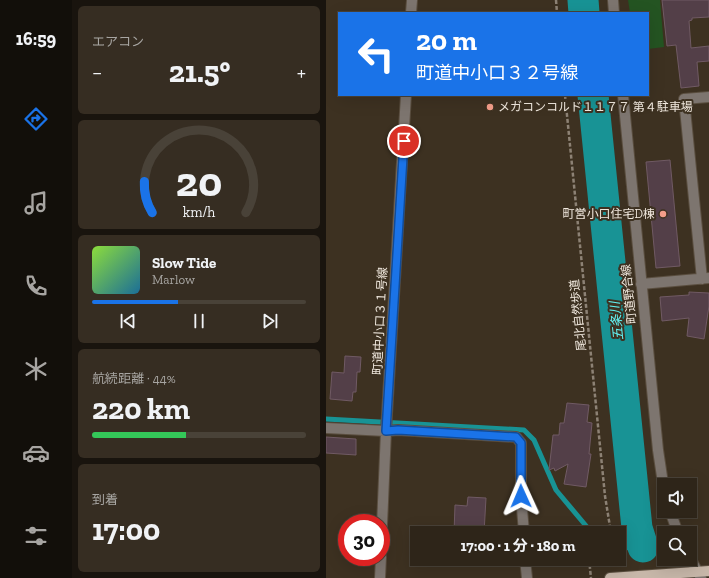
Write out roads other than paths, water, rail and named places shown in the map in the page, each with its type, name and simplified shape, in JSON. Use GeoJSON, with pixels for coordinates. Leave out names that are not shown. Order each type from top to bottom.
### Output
{"type":"FeatureCollection","features":[{"type":"Feature","properties":{"kind":"main road"},"geometry":{"type":"LineString","coordinates":[[610,578],[685,572],[699,575],[709,570]]}},
{"type":"Feature","properties":{"kind":"street"},"geometry":{"type":"LineString","coordinates":[[411,12],[412,0]]}},
{"type":"Feature","properties":{"kind":"street"},"geometry":{"type":"LineString","coordinates":[[612,0],[614,12]]}},
{"type":"Feature","properties":{"kind":"street","name":"町道中小口３１号線"},"geometry":{"type":"LineString","coordinates":[[382,514],[406,96]]}},
{"type":"Feature","properties":{"kind":"street","name":"町道野合線"},"geometry":{"type":"LineString","coordinates":[[622,96],[658,450],[662,478]]}},
{"type":"Feature","properties":{"kind":"street"},"geometry":{"type":"LineString","coordinates":[[642,284],[706,279],[684,99],[709,97]]}},
{"type":"Feature","properties":{"kind":"street"},"geometry":{"type":"LineString","coordinates":[[326,428],[386,431],[398,430],[516,437],[521,443],[521,496],[523,526]]}},
{"type":"Feature","properties":{"kind":"street"},"geometry":{"type":"LineString","coordinates":[[380,578],[381,566]]}},
{"type":"Feature","properties":{"kind":"street"},"geometry":{"type":"LineString","coordinates":[[526,566],[527,578]]}},
{"type":"Feature","properties":{"kind":"street"},"geometry":{"type":"LineString","coordinates":[[694,566],[699,575]]}},
{"type":"Feature","properties":{"kind":"waterway","name":"五条川"},"geometry":{"type":"LineString","coordinates":[[583,0],[584,12]]}},
{"type":"Feature","properties":{"kind":"waterway","name":"五条川"},"geometry":{"type":"LineString","coordinates":[[593,96],[637,528],[643,547]]}},
{"type":"Feature","properties":{"kind":"waterway"},"geometry":{"type":"LineString","coordinates":[[326,419],[524,430],[534,440],[556,490],[586,526]]}},
{"type":"Feature","properties":{"kind":"waterway"},"geometry":{"type":"LineString","coordinates":[[626,548],[642,545]]}},
{"type":"Feature","properties":{"kind":"place","name":"メガコンコルド１１７７ 第４駐車場"},"geometry":{"type":"Point","coordinates":[490,107]}},
{"type":"Feature","properties":{"kind":"place","name":"町営小口住宅D棟"},"geometry":{"type":"Point","coordinates":[663,214]}}]}
